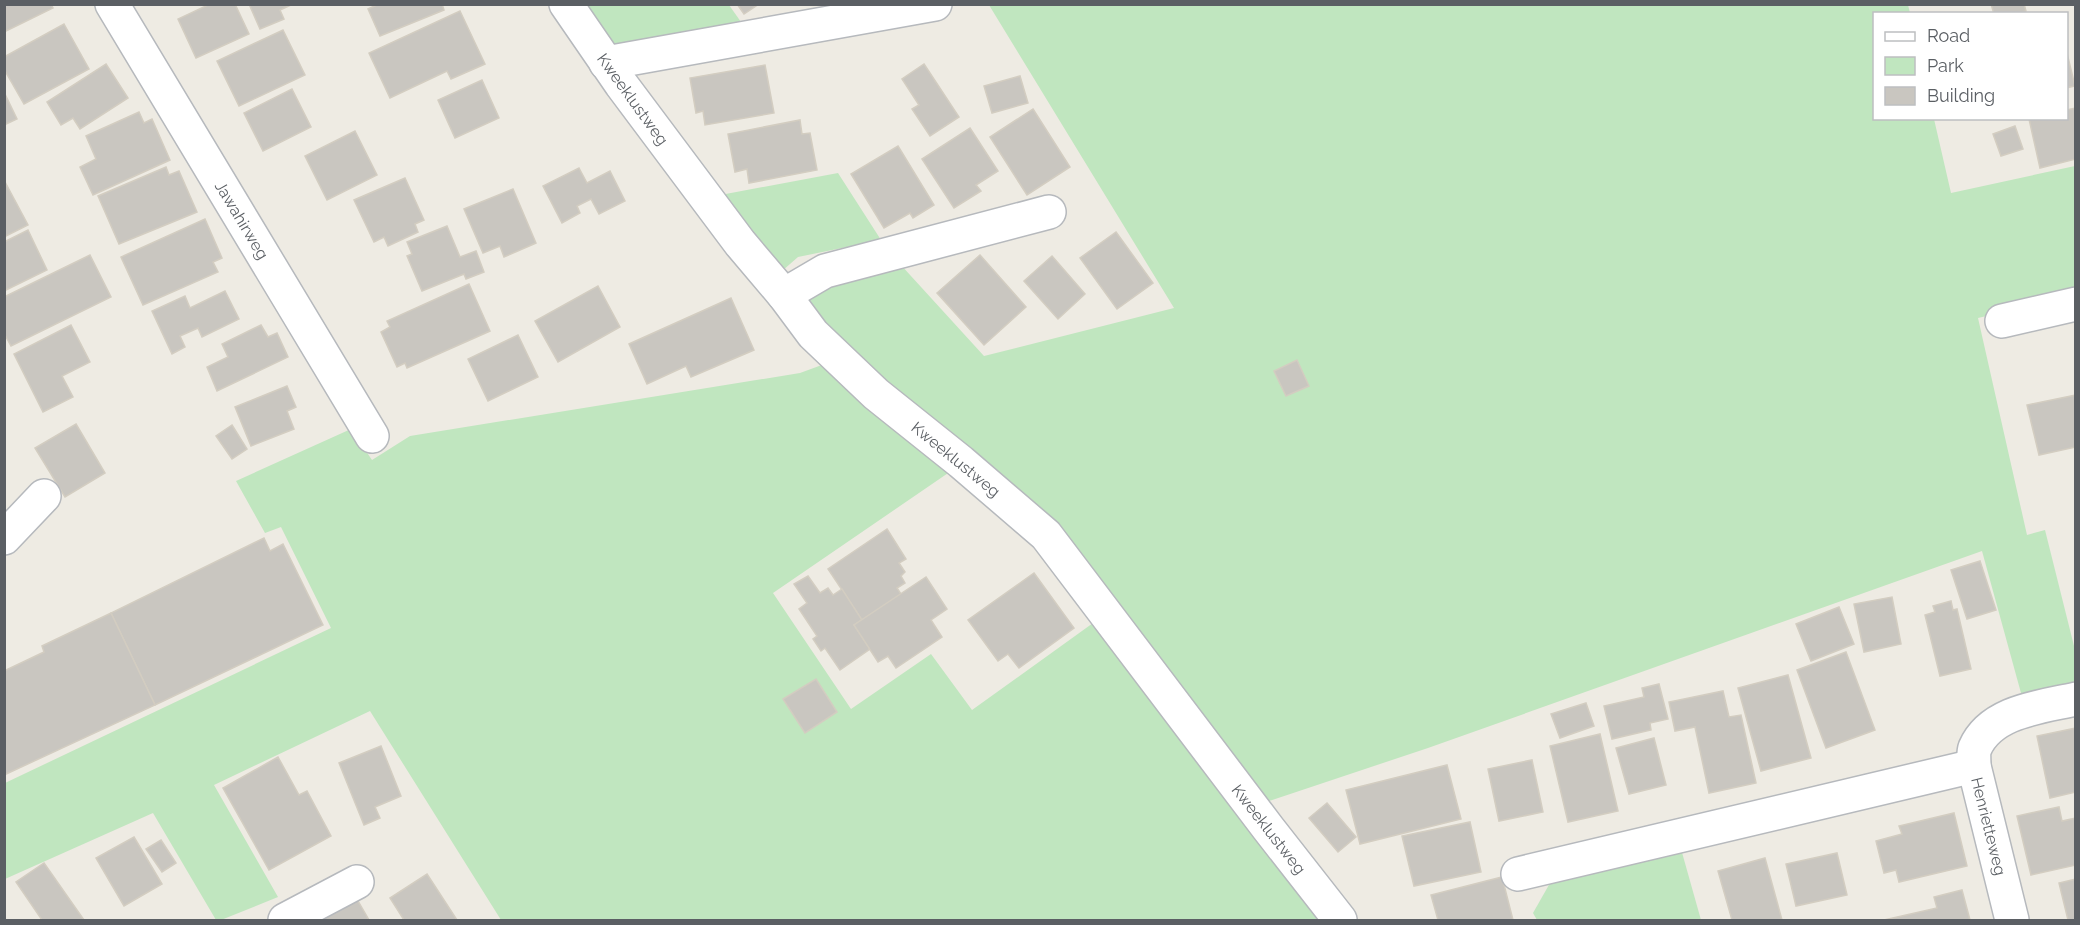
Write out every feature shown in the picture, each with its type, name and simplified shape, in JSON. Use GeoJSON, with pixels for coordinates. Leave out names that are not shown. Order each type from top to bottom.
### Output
{"type":"FeatureCollection","features":[{"type":"Feature","properties":{"kind":"street","name":"Jawahirweg"},"geometry":{"type":"LineString","coordinates":[[112,4],[372,436]]}},
{"type":"Feature","properties":{"kind":"street","name":"Kweeklustweg"},"geometry":{"type":"LineString","coordinates":[[566,4],[606,63],[740,243],[813,334],[876,394],[961,462],[1046,535],[1340,921]]}},
{"type":"Feature","properties":{"kind":"street"},"geometry":{"type":"LineString","coordinates":[[606,63],[935,4]]}},
{"type":"Feature","properties":{"kind":"street"},"geometry":{"type":"LineString","coordinates":[[784,295],[825,271],[1049,212]]}},
{"type":"Feature","properties":{"kind":"street"},"geometry":{"type":"LineString","coordinates":[[2002,321],[2076,304]]}},
{"type":"Feature","properties":{"kind":"street"},"geometry":{"type":"LineString","coordinates":[[4,538],[44,496]]}},
{"type":"Feature","properties":{"kind":"street","name":"Henrietteweg"},"geometry":{"type":"LineString","coordinates":[[2012,921],[1974,766],[1974,750],[1984,734],[1998,721],[2025,711],[2076,699]]}},
{"type":"Feature","properties":{"kind":"street"},"geometry":{"type":"LineString","coordinates":[[1518,874],[1974,766]]}},
{"type":"Feature","properties":{"kind":"street"},"geometry":{"type":"LineString","coordinates":[[285,921],[357,882]]}},
{"type":"Feature","properties":{"kind":"green space"},"geometry":{"type":"Polygon","coordinates":[[[576,5],[729,5],[741,22],[608,50],[576,5]]]}},
{"type":"Feature","properties":{"kind":"green space"},"geometry":{"type":"Polygon","coordinates":[[[989,5],[1908,5],[1910,12],[1873,12],[1873,120],[1934,120],[1951,193],[2075,166],[2075,295],[1978,318],[2027,535],[2045,530],[2075,650],[2075,690],[2024,704],[1982,551],[1428,748],[1266,802],[1060,537],[885,387],[794,293],[890,253],[984,356],[1174,308],[989,5]]]}},
{"type":"Feature","properties":{"kind":"green space"},"geometry":{"type":"Polygon","coordinates":[[[838,173],[881,240],[798,257],[782,271],[715,196],[838,173]]]}},
{"type":"Feature","properties":{"kind":"green space"},"geometry":{"type":"Polygon","coordinates":[[[830,362],[954,469],[773,593],[851,709],[931,654],[972,710],[1100,618],[1330,920],[501,920],[370,711],[214,785],[278,897],[216,920],[153,813],[5,879],[5,783],[331,628],[281,527],[265,533],[236,481],[351,429],[372,460],[410,436],[800,373],[830,362]]]}},
{"type":"Feature","properties":{"kind":"green space"},"geometry":{"type":"Polygon","coordinates":[[[1681,849],[1701,920],[1537,920],[1533,913],[1554,876],[1681,849]]]}},
{"type":"Feature","properties":{"kind":"building"},"geometry":{"type":"Polygon","coordinates":[[[4,4],[51,4],[53,8],[4,32],[4,4]]]}},
{"type":"Feature","properties":{"kind":"building"},"geometry":{"type":"Polygon","coordinates":[[[210,4],[235,4],[249,34],[196,58],[178,19],[210,4]]]}},
{"type":"Feature","properties":{"kind":"building"},"geometry":{"type":"Polygon","coordinates":[[[249,4],[293,4],[280,10],[284,19],[260,29],[249,4]]]}},
{"type":"Feature","properties":{"kind":"building"},"geometry":{"type":"Polygon","coordinates":[[[379,4],[442,4],[444,10],[380,36],[368,9],[379,4]]]}},
{"type":"Feature","properties":{"kind":"building"},"geometry":{"type":"Polygon","coordinates":[[[737,4],[759,4],[744,14],[737,4]]]}},
{"type":"Feature","properties":{"kind":"building"},"geometry":{"type":"Polygon","coordinates":[[[1991,4],[2024,4],[2026,11],[2022,12],[1993,12],[1991,4]]]}},
{"type":"Feature","properties":{"kind":"building"},"geometry":{"type":"Polygon","coordinates":[[[460,11],[485,64],[451,79],[447,71],[390,98],[369,53],[460,11]]]}},
{"type":"Feature","properties":{"kind":"building"},"geometry":{"type":"Polygon","coordinates":[[[64,24],[89,69],[24,104],[4,69],[4,57],[64,24]]]}},
{"type":"Feature","properties":{"kind":"building"},"geometry":{"type":"Polygon","coordinates":[[[283,30],[305,75],[239,106],[217,61],[283,30]]]}},
{"type":"Feature","properties":{"kind":"building"},"geometry":{"type":"Polygon","coordinates":[[[2068,57],[2075,86],[2068,88],[2068,57]]]}},
{"type":"Feature","properties":{"kind":"building"},"geometry":{"type":"Polygon","coordinates":[[[106,64],[128,98],[80,129],[73,118],[61,125],[47,102],[106,64]]]}},
{"type":"Feature","properties":{"kind":"building"},"geometry":{"type":"Polygon","coordinates":[[[924,64],[959,117],[930,136],[912,109],[919,105],[902,79],[924,64]]]}},
{"type":"Feature","properties":{"kind":"building"},"geometry":{"type":"Polygon","coordinates":[[[765,65],[774,113],[705,125],[703,111],[696,113],[690,78],[765,65]]]}},
{"type":"Feature","properties":{"kind":"building"},"geometry":{"type":"Polygon","coordinates":[[[1020,76],[1028,103],[992,113],[984,86],[1020,76]]]}},
{"type":"Feature","properties":{"kind":"building"},"geometry":{"type":"Polygon","coordinates":[[[482,80],[499,118],[455,138],[438,100],[482,80]]]}},
{"type":"Feature","properties":{"kind":"building"},"geometry":{"type":"Polygon","coordinates":[[[292,89],[311,127],[263,151],[244,113],[292,89]]]}},
{"type":"Feature","properties":{"kind":"building"},"geometry":{"type":"Polygon","coordinates":[[[4,92],[17,119],[4,125],[4,92]]]}},
{"type":"Feature","properties":{"kind":"building"},"geometry":{"type":"Polygon","coordinates":[[[2076,108],[2076,159],[2040,168],[2029,120],[2068,120],[2068,110],[2076,108]]]}},
{"type":"Feature","properties":{"kind":"building"},"geometry":{"type":"Polygon","coordinates":[[[1033,109],[1070,167],[1027,195],[990,137],[1033,109]]]}},
{"type":"Feature","properties":{"kind":"building"},"geometry":{"type":"Polygon","coordinates":[[[139,112],[144,123],[152,119],[170,160],[93,195],[80,167],[96,159],[86,136],[139,112]]]}},
{"type":"Feature","properties":{"kind":"building"},"geometry":{"type":"Polygon","coordinates":[[[800,120],[802,134],[810,133],[817,170],[749,183],[747,169],[735,172],[728,134],[800,120]]]}},
{"type":"Feature","properties":{"kind":"building"},"geometry":{"type":"Polygon","coordinates":[[[2015,126],[2023,149],[2001,156],[1993,134],[2015,126]]]}},
{"type":"Feature","properties":{"kind":"building"},"geometry":{"type":"Polygon","coordinates":[[[970,128],[998,171],[976,185],[981,191],[954,208],[922,159],[970,128]]]}},
{"type":"Feature","properties":{"kind":"building"},"geometry":{"type":"Polygon","coordinates":[[[355,131],[377,175],[327,200],[305,156],[355,131]]]}},
{"type":"Feature","properties":{"kind":"building"},"geometry":{"type":"Polygon","coordinates":[[[898,146],[934,205],[913,218],[910,213],[884,228],[851,174],[898,146]]]}},
{"type":"Feature","properties":{"kind":"building"},"geometry":{"type":"Polygon","coordinates":[[[166,167],[169,175],[179,171],[197,212],[119,244],[98,196],[166,167]]]}},
{"type":"Feature","properties":{"kind":"building"},"geometry":{"type":"Polygon","coordinates":[[[579,168],[587,183],[610,171],[625,201],[599,214],[591,199],[577,206],[580,213],[562,223],[543,186],[579,168]]]}},
{"type":"Feature","properties":{"kind":"building"},"geometry":{"type":"Polygon","coordinates":[[[405,178],[424,220],[415,224],[418,232],[388,246],[384,237],[374,242],[354,200],[405,178]]]}},
{"type":"Feature","properties":{"kind":"building"},"geometry":{"type":"Polygon","coordinates":[[[4,180],[28,225],[4,237],[4,180]]]}},
{"type":"Feature","properties":{"kind":"building"},"geometry":{"type":"Polygon","coordinates":[[[513,189],[536,243],[504,257],[500,246],[483,253],[464,209],[513,189]]]}},
{"type":"Feature","properties":{"kind":"building"},"geometry":{"type":"Polygon","coordinates":[[[205,219],[222,258],[213,262],[218,272],[143,305],[121,257],[205,219]]]}},
{"type":"Feature","properties":{"kind":"building"},"geometry":{"type":"Polygon","coordinates":[[[447,226],[460,257],[476,251],[484,272],[466,279],[464,274],[422,291],[407,256],[412,254],[407,242],[447,226]]]}},
{"type":"Feature","properties":{"kind":"building"},"geometry":{"type":"Polygon","coordinates":[[[28,230],[47,270],[4,291],[4,242],[28,230]]]}},
{"type":"Feature","properties":{"kind":"building"},"geometry":{"type":"Polygon","coordinates":[[[1116,232],[1153,283],[1117,309],[1080,258],[1116,232]]]}},
{"type":"Feature","properties":{"kind":"building"},"geometry":{"type":"Polygon","coordinates":[[[90,255],[111,297],[11,346],[4,333],[4,297],[90,255]]]}},
{"type":"Feature","properties":{"kind":"building"},"geometry":{"type":"Polygon","coordinates":[[[980,255],[1026,307],[984,345],[937,293],[980,255]]]}},
{"type":"Feature","properties":{"kind":"building"},"geometry":{"type":"Polygon","coordinates":[[[1052,256],[1085,294],[1058,319],[1024,281],[1052,256]]]}},
{"type":"Feature","properties":{"kind":"building"},"geometry":{"type":"Polygon","coordinates":[[[469,284],[490,331],[407,368],[405,363],[397,367],[381,332],[390,327],[387,321],[469,284]]]}},
{"type":"Feature","properties":{"kind":"building"},"geometry":{"type":"Polygon","coordinates":[[[598,286],[620,327],[558,362],[535,321],[598,286]]]}},
{"type":"Feature","properties":{"kind":"building"},"geometry":{"type":"Polygon","coordinates":[[[225,291],[239,319],[202,337],[198,328],[180,336],[185,347],[172,354],[152,311],[185,296],[190,308],[225,291]]]}},
{"type":"Feature","properties":{"kind":"building"},"geometry":{"type":"Polygon","coordinates":[[[731,298],[754,350],[691,377],[686,366],[647,384],[629,344],[731,298]]]}},
{"type":"Feature","properties":{"kind":"building"},"geometry":{"type":"Polygon","coordinates":[[[71,325],[90,362],[62,376],[73,397],[43,412],[14,354],[71,325]]]}},
{"type":"Feature","properties":{"kind":"building"},"geometry":{"type":"Polygon","coordinates":[[[261,325],[268,337],[277,333],[288,357],[217,391],[207,367],[228,357],[222,344],[261,325]]]}},
{"type":"Feature","properties":{"kind":"building"},"geometry":{"type":"Polygon","coordinates":[[[518,335],[538,377],[488,401],[468,359],[518,335]]]}},
{"type":"Feature","properties":{"kind":"building"},"geometry":{"type":"Polygon","coordinates":[[[1297,360],[1309,386],[1286,396],[1274,371],[1297,360]]]}},
{"type":"Feature","properties":{"kind":"building"},"geometry":{"type":"Polygon","coordinates":[[[287,386],[296,407],[287,411],[294,429],[251,446],[235,407],[287,386]]]}},
{"type":"Feature","properties":{"kind":"building"},"geometry":{"type":"Polygon","coordinates":[[[2076,395],[2076,447],[2039,455],[2027,405],[2076,395]]]}},
{"type":"Feature","properties":{"kind":"building"},"geometry":{"type":"Polygon","coordinates":[[[76,424],[105,473],[65,497],[35,448],[76,424]]]}},
{"type":"Feature","properties":{"kind":"building"},"geometry":{"type":"Polygon","coordinates":[[[232,425],[247,449],[232,459],[216,436],[232,425]]]}},
{"type":"Feature","properties":{"kind":"building"},"geometry":{"type":"Polygon","coordinates":[[[887,529],[906,559],[899,563],[905,572],[901,576],[905,583],[897,588],[901,594],[862,620],[828,569],[887,529]]]}},
{"type":"Feature","properties":{"kind":"building"},"geometry":{"type":"Polygon","coordinates":[[[264,538],[270,551],[283,544],[323,625],[155,705],[111,613],[264,538]]]}},
{"type":"Feature","properties":{"kind":"building"},"geometry":{"type":"Polygon","coordinates":[[[1980,561],[1996,610],[1967,619],[1951,570],[1980,561]]]}},
{"type":"Feature","properties":{"kind":"building"},"geometry":{"type":"Polygon","coordinates":[[[1034,573],[1074,628],[1019,668],[1008,654],[998,661],[968,620],[1034,573]]]}},
{"type":"Feature","properties":{"kind":"building"},"geometry":{"type":"Polygon","coordinates":[[[808,576],[820,593],[828,588],[833,595],[842,589],[862,620],[854,625],[870,649],[840,670],[825,648],[821,651],[813,639],[817,636],[799,609],[807,603],[794,584],[808,576]]]}},
{"type":"Feature","properties":{"kind":"building"},"geometry":{"type":"Polygon","coordinates":[[[926,577],[947,609],[931,620],[942,637],[896,668],[888,656],[878,662],[854,625],[926,577]]]}},
{"type":"Feature","properties":{"kind":"building"},"geometry":{"type":"Polygon","coordinates":[[[1892,597],[1901,644],[1864,652],[1854,604],[1892,597]]]}},
{"type":"Feature","properties":{"kind":"building"},"geometry":{"type":"Polygon","coordinates":[[[1951,601],[1953,610],[1957,609],[1971,669],[1940,676],[1925,615],[1935,612],[1933,606],[1951,601]]]}},
{"type":"Feature","properties":{"kind":"building"},"geometry":{"type":"Polygon","coordinates":[[[1839,607],[1854,644],[1811,661],[1796,624],[1839,607]]]}},
{"type":"Feature","properties":{"kind":"building"},"geometry":{"type":"Polygon","coordinates":[[[111,613],[155,705],[4,775],[4,671],[44,652],[42,646],[111,613]]]}},
{"type":"Feature","properties":{"kind":"building"},"geometry":{"type":"Polygon","coordinates":[[[1846,652],[1875,730],[1826,748],[1797,670],[1846,652]]]}},
{"type":"Feature","properties":{"kind":"building"},"geometry":{"type":"Polygon","coordinates":[[[1788,675],[1811,758],[1761,771],[1738,688],[1788,675]]]}},
{"type":"Feature","properties":{"kind":"building"},"geometry":{"type":"Polygon","coordinates":[[[816,679],[837,712],[805,733],[783,699],[816,679]]]}},
{"type":"Feature","properties":{"kind":"building"},"geometry":{"type":"Polygon","coordinates":[[[1659,684],[1668,719],[1650,723],[1651,730],[1612,739],[1604,706],[1644,697],[1642,688],[1659,684]]]}},
{"type":"Feature","properties":{"kind":"building"},"geometry":{"type":"Polygon","coordinates":[[[1723,691],[1729,717],[1741,715],[1756,783],[1709,793],[1695,727],[1675,731],[1669,702],[1723,691]]]}},
{"type":"Feature","properties":{"kind":"building"},"geometry":{"type":"Polygon","coordinates":[[[1586,703],[1594,726],[1560,738],[1551,714],[1586,703]]]}},
{"type":"Feature","properties":{"kind":"building"},"geometry":{"type":"Polygon","coordinates":[[[2076,728],[2076,792],[2050,798],[2037,736],[2076,728]]]}},
{"type":"Feature","properties":{"kind":"building"},"geometry":{"type":"Polygon","coordinates":[[[1600,734],[1618,811],[1568,822],[1550,746],[1600,734]]]}},
{"type":"Feature","properties":{"kind":"building"},"geometry":{"type":"Polygon","coordinates":[[[1654,738],[1666,785],[1629,794],[1616,748],[1654,738]]]}},
{"type":"Feature","properties":{"kind":"building"},"geometry":{"type":"Polygon","coordinates":[[[381,746],[401,796],[375,807],[380,818],[364,825],[339,763],[381,746]]]}},
{"type":"Feature","properties":{"kind":"building"},"geometry":{"type":"Polygon","coordinates":[[[278,757],[299,795],[307,791],[331,836],[269,870],[223,788],[278,757]]]}},
{"type":"Feature","properties":{"kind":"building"},"geometry":{"type":"Polygon","coordinates":[[[1532,760],[1543,812],[1499,821],[1488,769],[1532,760]]]}},
{"type":"Feature","properties":{"kind":"building"},"geometry":{"type":"Polygon","coordinates":[[[1447,765],[1461,819],[1360,844],[1346,790],[1447,765]]]}},
{"type":"Feature","properties":{"kind":"building"},"geometry":{"type":"Polygon","coordinates":[[[1327,803],[1356,837],[1338,852],[1309,818],[1327,803]]]}},
{"type":"Feature","properties":{"kind":"building"},"geometry":{"type":"Polygon","coordinates":[[[2059,807],[2062,821],[2076,818],[2076,865],[2031,875],[2017,816],[2059,807]]]}},
{"type":"Feature","properties":{"kind":"building"},"geometry":{"type":"Polygon","coordinates":[[[1954,813],[1967,866],[1899,882],[1896,870],[1884,873],[1876,841],[1902,834],[1899,826],[1954,813]]]}},
{"type":"Feature","properties":{"kind":"building"},"geometry":{"type":"Polygon","coordinates":[[[1470,822],[1481,872],[1414,886],[1402,836],[1470,822]]]}},
{"type":"Feature","properties":{"kind":"building"},"geometry":{"type":"Polygon","coordinates":[[[134,837],[162,884],[124,906],[96,858],[134,837]]]}},
{"type":"Feature","properties":{"kind":"building"},"geometry":{"type":"Polygon","coordinates":[[[161,840],[176,863],[162,872],[146,849],[161,840]]]}},
{"type":"Feature","properties":{"kind":"building"},"geometry":{"type":"Polygon","coordinates":[[[1837,853],[1847,895],[1796,906],[1786,864],[1837,853]]]}},
{"type":"Feature","properties":{"kind":"building"},"geometry":{"type":"Polygon","coordinates":[[[1765,858],[1782,920],[1732,920],[1718,871],[1765,858]]]}},
{"type":"Feature","properties":{"kind":"building"},"geometry":{"type":"Polygon","coordinates":[[[44,863],[84,920],[42,920],[16,882],[44,863]]]}},
{"type":"Feature","properties":{"kind":"building"},"geometry":{"type":"Polygon","coordinates":[[[427,874],[457,920],[404,920],[390,898],[427,874]]]}},
{"type":"Feature","properties":{"kind":"building"},"geometry":{"type":"Polygon","coordinates":[[[1502,877],[1513,920],[1438,920],[1431,895],[1502,877]]]}},
{"type":"Feature","properties":{"kind":"building"},"geometry":{"type":"Polygon","coordinates":[[[2076,879],[2076,920],[2068,920],[2059,883],[2076,879]]]}},
{"type":"Feature","properties":{"kind":"building"},"geometry":{"type":"Polygon","coordinates":[[[1962,890],[1970,920],[1884,920],[1937,908],[1934,897],[1962,890]]]}},
{"type":"Feature","properties":{"kind":"building"},"geometry":{"type":"Polygon","coordinates":[[[354,894],[369,920],[306,920],[354,894]]]}}]}
